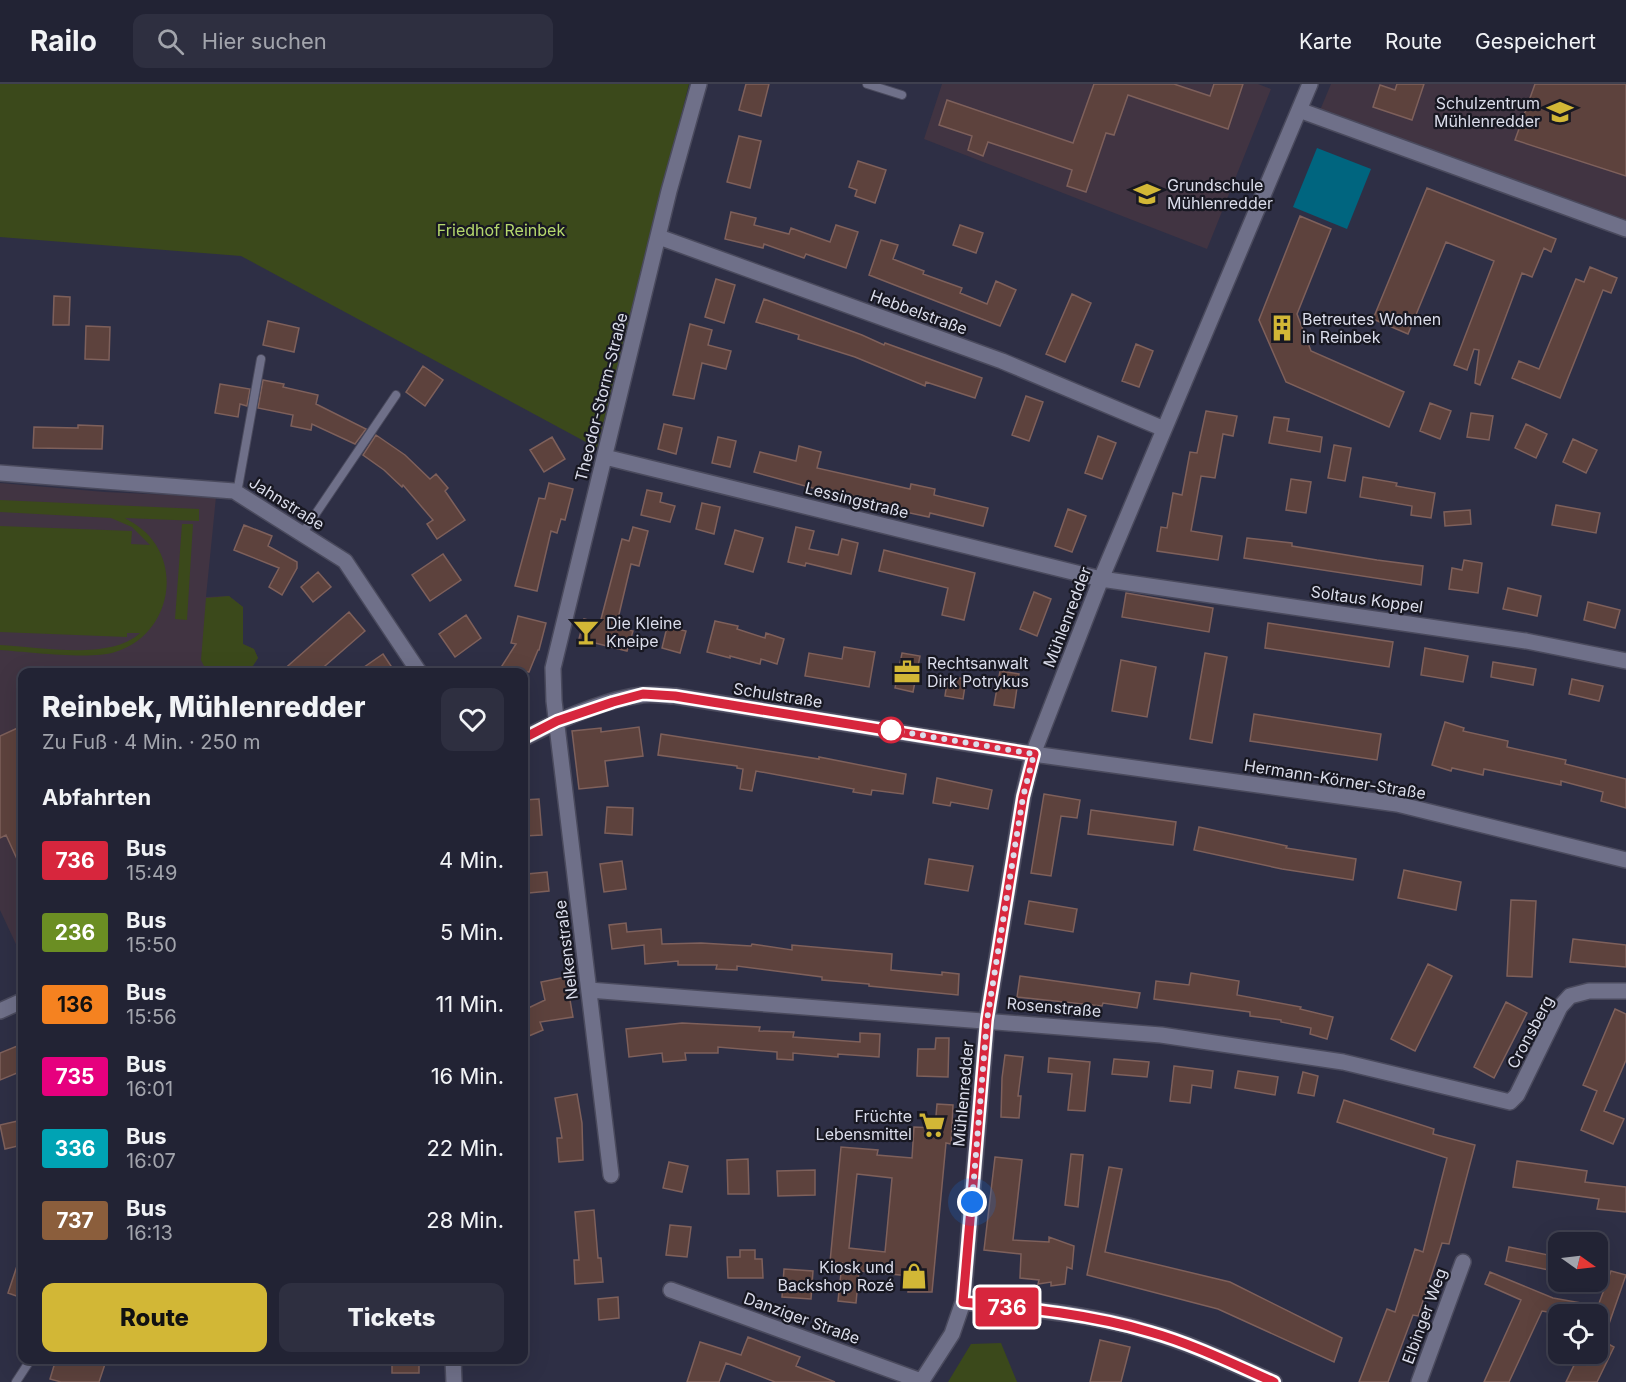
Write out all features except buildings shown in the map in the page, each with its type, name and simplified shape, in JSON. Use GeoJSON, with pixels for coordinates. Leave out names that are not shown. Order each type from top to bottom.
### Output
{"type":"FeatureCollection","features":[{"type":"Feature","properties":{"kind":"street","name":"Theodor-Storm-Straße"},"geometry":{"type":"LineString","coordinates":[[557,721],[553,678],[555,657],[699,84]]}},
{"type":"Feature","properties":{"kind":"street","name":"Mühlenredder"},"geometry":{"type":"LineString","coordinates":[[921,1381],[952,1334],[963,1302],[987,1020],[1023,797],[1034,754],[1101,579],[1310,84]]}},
{"type":"Feature","properties":{"kind":"street"},"geometry":{"type":"LineString","coordinates":[[1299,110],[1626,229]]}},
{"type":"Feature","properties":{"kind":"street","name":"Hebbelstraße"},"geometry":{"type":"LineString","coordinates":[[659,237],[1002,361],[1164,429]]}},
{"type":"Feature","properties":{"kind":"street","name":"Lessingstraße"},"geometry":{"type":"LineString","coordinates":[[605,457],[1101,579]]}},
{"type":"Feature","properties":{"kind":"street","name":"Jahnstraße"},"geometry":{"type":"LineString","coordinates":[[0,473],[237,492],[345,561],[416,668]]}},
{"type":"Feature","properties":{"kind":"street","name":"Soltaus Koppel"},"geometry":{"type":"LineString","coordinates":[[1101,579],[1526,641],[1626,661]]}},
{"type":"Feature","properties":{"kind":"street","name":"Schulstraße"},"geometry":{"type":"LineString","coordinates":[[528,736],[557,721],[643,694],[675,696],[1034,754]]}},
{"type":"Feature","properties":{"kind":"street","name":"Nelkenstraße"},"geometry":{"type":"LineString","coordinates":[[557,721],[611,1175]]}},
{"type":"Feature","properties":{"kind":"street","name":"Hermann-Körner-Straße"},"geometry":{"type":"LineString","coordinates":[[1034,754],[1397,804],[1626,860]]}},
{"type":"Feature","properties":{"kind":"street","name":"Rosenstraße"},"geometry":{"type":"LineString","coordinates":[[589,990],[1161,1035],[1343,1062],[1510,1102]]}},
{"type":"Feature","properties":{"kind":"street","name":"Cronsberg"},"geometry":{"type":"LineString","coordinates":[[1510,1102],[1517,1095],[1560,1007],[1570,996],[1588,991],[1626,991]]}},
{"type":"Feature","properties":{"kind":"street"},"geometry":{"type":"LineString","coordinates":[[0,1011],[18,1003]]}},
{"type":"Feature","properties":{"kind":"street","name":"Elbinger Weg"},"geometry":{"type":"LineString","coordinates":[[1419,1382],[1463,1262]]}},
{"type":"Feature","properties":{"kind":"street","name":"Danziger Straße"},"geometry":{"type":"LineString","coordinates":[[671,1290],[921,1381]]}},
{"type":"Feature","properties":{"kind":"street"},"geometry":{"type":"LineString","coordinates":[[963,1302],[1076,1315],[1148,1331],[1188,1344],[1274,1382]]}},
{"type":"Feature","properties":{"kind":"street"},"geometry":{"type":"LineString","coordinates":[[453,1364],[454,1382]]}},
{"type":"Feature","properties":{"kind":"lane"},"geometry":{"type":"LineString","coordinates":[[867,84],[902,95]]}},
{"type":"Feature","properties":{"kind":"lane"},"geometry":{"type":"LineString","coordinates":[[237,492],[261,359]]}},
{"type":"Feature","properties":{"kind":"lane"},"geometry":{"type":"LineString","coordinates":[[302,534],[396,395]]}},
{"type":"Feature","properties":{"kind":"lane"},"geometry":{"type":"LineString","coordinates":[[16,1382],[28,1364]]}},
{"type":"Feature","properties":{"kind":"shaded area","name":"Grundschule Mühlenredder"},"geometry":{"type":"Polygon","coordinates":[[[942,84],[1258,84],[1271,89],[1207,249],[924,139],[942,84]]]}},
{"type":"Feature","properties":{"kind":"shaded area"},"geometry":{"type":"Polygon","coordinates":[[[1331,84],[1626,84],[1626,229],[1318,115],[1331,84]]]}},
{"type":"Feature","properties":{"kind":"shaded area"},"geometry":{"type":"Polygon","coordinates":[[[0,483],[105,492],[216,497],[206,597],[229,596],[243,607],[243,644],[254,649],[258,658],[252,668],[18,668],[18,948],[0,910],[0,483]]]}},
{"type":"Feature","properties":{"kind":"green space","name":"Friedhof Reinbek"},"geometry":{"type":"Polygon","coordinates":[[[0,84],[689,84],[597,448],[241,256],[0,237],[0,84]]]}},
{"type":"Feature","properties":{"kind":"green space"},"geometry":{"type":"Polygon","coordinates":[[[0,500],[199,509],[199,521],[125,518],[142,529],[153,540],[163,561],[166,577],[166,593],[162,609],[144,635],[131,645],[115,652],[91,655],[0,650],[0,645],[93,650],[127,642],[140,633],[127,633],[127,637],[0,632],[0,526],[132,531],[131,544],[150,545],[132,527],[111,518],[0,512],[0,500]]]}},
{"type":"Feature","properties":{"kind":"green space"},"geometry":{"type":"Polygon","coordinates":[[[182,524],[193,524],[187,620],[175,619],[182,524]]]}},
{"type":"Feature","properties":{"kind":"green space"},"geometry":{"type":"Polygon","coordinates":[[[229,596],[243,607],[243,644],[254,649],[258,658],[252,668],[205,668],[201,660],[206,598],[229,596]]]}},
{"type":"Feature","properties":{"kind":"green space"},"geometry":{"type":"Polygon","coordinates":[[[1001,1343],[1017,1382],[948,1382],[971,1344],[1001,1343]]]}},
{"type":"Feature","properties":{"kind":"water"},"geometry":{"type":"Polygon","coordinates":[[[1317,148],[1371,169],[1347,229],[1293,207],[1317,148]]]}},
{"type":"Feature","properties":{"kind":"bus line","name":"736"},"geometry":{"type":"LineString","coordinates":[[528,736],[557,721],[643,694],[675,696],[1034,754],[1023,797],[987,1020],[963,1302],[1076,1315],[1148,1331],[1188,1344],[1274,1382]]}},
{"type":"Feature","properties":{"kind":"place","name":"Schulzentrum Mühlenredder"},"geometry":{"type":"Point","coordinates":[1560,112]}},
{"type":"Feature","properties":{"kind":"place","name":"Grundschule Mühlenredder"},"geometry":{"type":"Point","coordinates":[1147,194]}},
{"type":"Feature","properties":{"kind":"place","name":"Betreutes Wohnen in Reinbek"},"geometry":{"type":"Point","coordinates":[1282,328]}},
{"type":"Feature","properties":{"kind":"place","name":"Die Kleine Kneipe"},"geometry":{"type":"Point","coordinates":[586,632]}},
{"type":"Feature","properties":{"kind":"place","name":"Rechtsanwalt Dirk Potrykus"},"geometry":{"type":"Point","coordinates":[907,672]}},
{"type":"Feature","properties":{"kind":"place","name":"Früchte Lebensmittel"},"geometry":{"type":"Point","coordinates":[932,1125]}},
{"type":"Feature","properties":{"kind":"place","name":"Kiosk und Backshop Rozé"},"geometry":{"type":"Point","coordinates":[914,1276]}},
{"type":"Feature","properties":{"kind":"route"},"geometry":{"type":"LineString","coordinates":[[891,730],[1034,754],[1023,797],[987,1020],[972,1202]]}}]}
